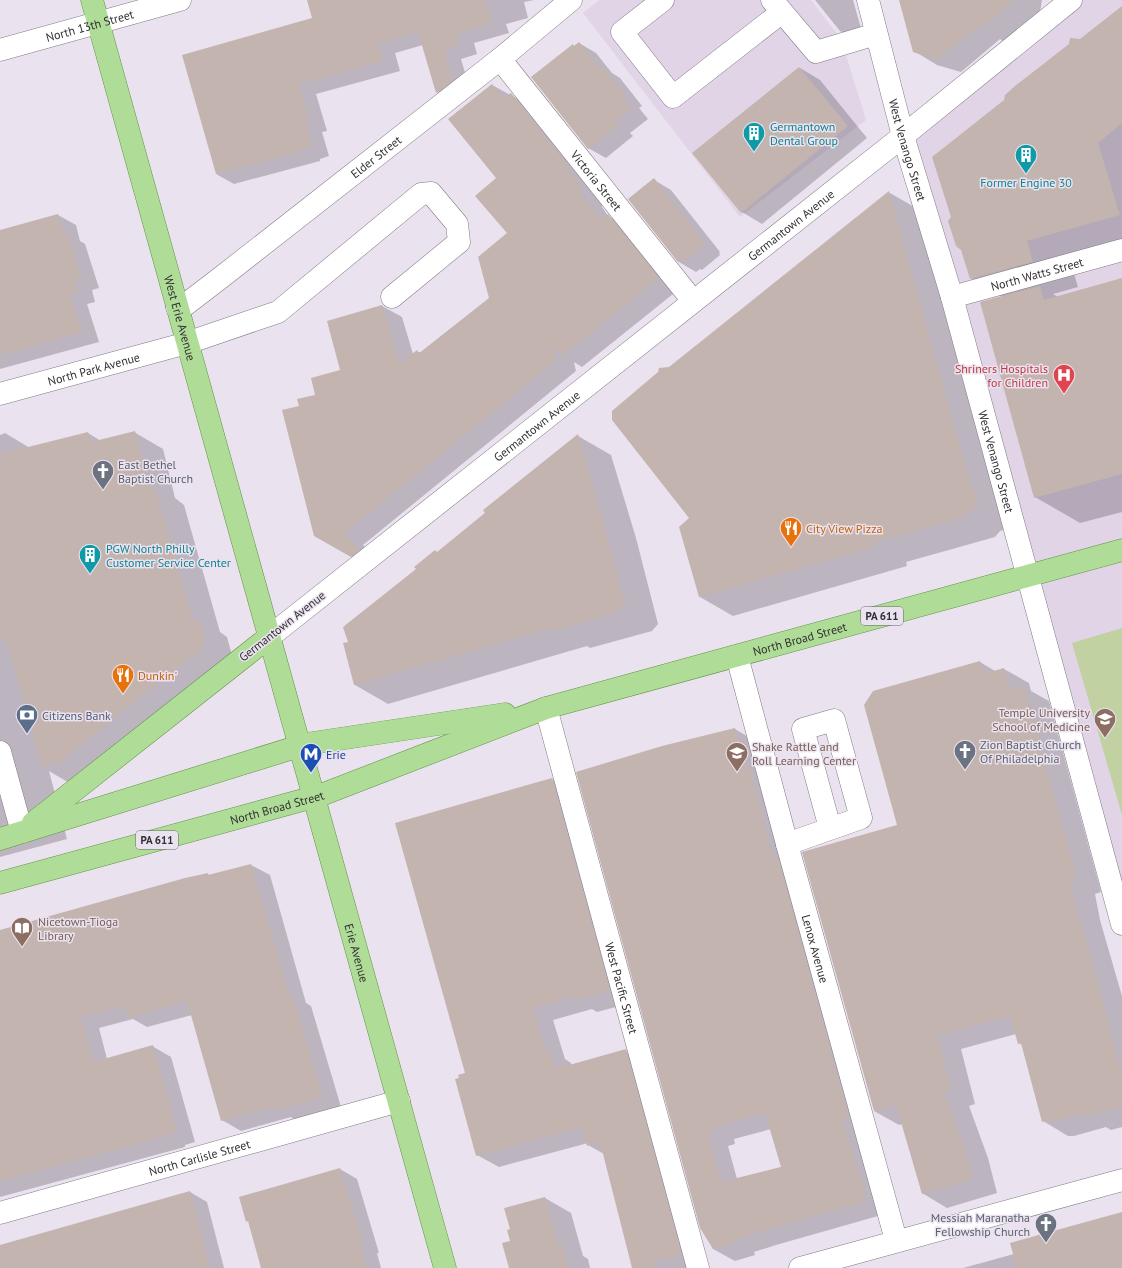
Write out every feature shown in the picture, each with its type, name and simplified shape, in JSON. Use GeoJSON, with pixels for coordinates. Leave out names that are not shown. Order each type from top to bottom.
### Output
{"type":"FeatureCollection","features":[{"type":"Feature","properties":{"kind":"main road","name":"West Erie Avenue"},"geometry":{"type":"LineString","coordinates":[[92,0],[269,637]]}},
{"type":"Feature","properties":{"kind":"main road","name":"North Broad Street"},"geometry":{"type":"LineString","coordinates":[[0,883],[314,797],[546,708],[1122,550]]}},
{"type":"Feature","properties":{"kind":"main road","name":"Erie Avenue"},"geometry":{"type":"LineString","coordinates":[[269,637],[445,1268]]}},
{"type":"Feature","properties":{"kind":"main road","name":"Germantown Avenue"},"geometry":{"type":"LineString","coordinates":[[0,849],[269,637]]}},
{"type":"Feature","properties":{"kind":"main road","name":"North Broad Street"},"geometry":{"type":"LineString","coordinates":[[0,839],[299,746],[546,708]]}},
{"type":"Feature","properties":{"kind":"street","name":"North 13th Street"},"geometry":{"type":"LineString","coordinates":[[0,50],[180,0]]}},
{"type":"Feature","properties":{"kind":"street","name":"Elder Street"},"geometry":{"type":"LineString","coordinates":[[178,307],[185,305],[500,59],[571,0]]}},
{"type":"Feature","properties":{"kind":"street"},"geometry":{"type":"LineString","coordinates":[[663,0],[622,32],[673,97],[777,6],[816,52],[876,34]]}},
{"type":"Feature","properties":{"kind":"street","name":"West Venango Street"},"geometry":{"type":"LineString","coordinates":[[868,0],[903,136],[952,297],[1028,577],[1117,884],[1122,924]]}},
{"type":"Feature","properties":{"kind":"street","name":"Germantown Avenue"},"geometry":{"type":"LineString","coordinates":[[269,637],[903,136],[1071,0]]}},
{"type":"Feature","properties":{"kind":"street","name":"Victoria Street"},"geometry":{"type":"LineString","coordinates":[[500,59],[693,301]]}},
{"type":"Feature","properties":{"kind":"street","name":"North Park Avenue"},"geometry":{"type":"LineString","coordinates":[[0,394],[187,343],[278,312],[421,194],[431,193],[456,224],[459,242],[392,297]]}},
{"type":"Feature","properties":{"kind":"street","name":"North Watts Street"},"geometry":{"type":"LineString","coordinates":[[952,297],[1122,250]]}},
{"type":"Feature","properties":{"kind":"street","name":"Lenox Avenue"},"geometry":{"type":"LineString","coordinates":[[737,656],[896,1240]]}},
{"type":"Feature","properties":{"kind":"street","name":"West Pacific Street"},"geometry":{"type":"LineString","coordinates":[[546,708],[698,1268]]}},
{"type":"Feature","properties":{"kind":"street"},"geometry":{"type":"LineString","coordinates":[[0,752],[22,832]]}},
{"type":"Feature","properties":{"kind":"street"},"geometry":{"type":"LineString","coordinates":[[787,844],[830,828]]}},
{"type":"Feature","properties":{"kind":"street","name":"North Carlisle Street"},"geometry":{"type":"LineString","coordinates":[[0,1213],[399,1101]]}},
{"type":"Feature","properties":{"kind":"street"},"geometry":{"type":"LineString","coordinates":[[800,1268],[896,1240],[1122,1180]]}},
{"type":"Feature","properties":{"kind":"shaded area"},"geometry":{"type":"Polygon","coordinates":[[[599,0],[811,0],[841,39],[866,120],[740,217],[583,13],[599,0]]]}},
{"type":"Feature","properties":{"kind":"shaded area"},"geometry":{"type":"Polygon","coordinates":[[[1071,0],[1122,0],[1122,883],[903,136],[1071,0]]]}},
{"type":"Feature","properties":{"kind":"green space"},"geometry":{"type":"Polygon","coordinates":[[[1122,628],[1122,815],[1072,643],[1122,628]]]}},
{"type":"Feature","properties":{"kind":"building"},"geometry":{"type":"Polygon","coordinates":[[[307,0],[485,0],[492,23],[457,34],[460,44],[445,49],[453,80],[436,93],[418,32],[378,43],[383,61],[299,84],[310,121],[306,123],[312,146],[303,149],[303,151],[216,174],[182,55],[312,18],[307,0]]]}},
{"type":"Feature","properties":{"kind":"building"},"geometry":{"type":"Polygon","coordinates":[[[899,0],[1015,0],[981,29],[978,26],[937,60],[913,52],[899,0]]]}},
{"type":"Feature","properties":{"kind":"building"},"geometry":{"type":"Polygon","coordinates":[[[1122,6],[1122,123],[1098,143],[1120,215],[1027,241],[1033,262],[970,279],[961,250],[956,246],[948,221],[951,217],[932,157],[1004,100],[1005,95],[1015,86],[1069,44],[1070,38],[1080,39],[1122,6]]]}},
{"type":"Feature","properties":{"kind":"building"},"geometry":{"type":"Polygon","coordinates":[[[579,42],[600,68],[603,66],[625,95],[623,97],[631,108],[614,122],[617,126],[588,149],[531,77],[573,44],[574,46],[579,42]]]}},
{"type":"Feature","properties":{"kind":"building"},"geometry":{"type":"Polygon","coordinates":[[[799,67],[848,126],[741,213],[692,153],[799,67]]]}},
{"type":"Feature","properties":{"kind":"building"},"geometry":{"type":"Polygon","coordinates":[[[492,84],[504,99],[511,93],[568,165],[566,166],[582,188],[582,195],[588,203],[602,219],[608,214],[659,278],[562,356],[552,344],[557,360],[344,533],[359,550],[351,557],[314,536],[282,410],[299,406],[297,399],[315,395],[311,378],[340,370],[327,321],[382,305],[400,364],[417,350],[418,354],[489,298],[478,257],[507,233],[475,196],[496,178],[448,119],[492,84]]]}},
{"type":"Feature","properties":{"kind":"building"},"geometry":{"type":"Polygon","coordinates":[[[654,178],[704,242],[702,243],[704,245],[684,261],[683,259],[678,262],[628,199],[654,178]]]}},
{"type":"Feature","properties":{"kind":"building"},"geometry":{"type":"Polygon","coordinates":[[[889,191],[972,490],[976,492],[978,500],[973,510],[966,512],[962,518],[873,543],[874,547],[699,597],[679,527],[689,518],[612,420],[612,411],[658,372],[659,368],[669,367],[889,191]]]}},
{"type":"Feature","properties":{"kind":"building"},"geometry":{"type":"Polygon","coordinates":[[[58,214],[64,234],[68,233],[82,278],[75,280],[78,292],[70,294],[82,332],[0,355],[0,230],[58,214]]]}},
{"type":"Feature","properties":{"kind":"building","name":"Shriners Hospitals for Children"},"geometry":{"type":"Polygon","coordinates":[[[1122,278],[1122,474],[1034,498],[980,302],[1040,286],[1044,300],[1122,278]]]}},
{"type":"Feature","properties":{"kind":"building"},"geometry":{"type":"Polygon","coordinates":[[[135,431],[148,483],[150,483],[152,489],[155,488],[193,621],[199,619],[205,642],[199,655],[189,658],[56,765],[53,761],[42,768],[6,638],[0,639],[0,454],[88,432],[91,442],[135,431]]]}},
{"type":"Feature","properties":{"kind":"building"},"geometry":{"type":"Polygon","coordinates":[[[578,434],[625,605],[618,612],[556,630],[555,627],[354,685],[343,643],[348,642],[343,627],[416,569],[414,567],[435,550],[437,552],[485,513],[483,510],[578,434]]]}},
{"type":"Feature","properties":{"kind":"building"},"geometry":{"type":"Polygon","coordinates":[[[980,661],[983,674],[1004,668],[1010,690],[1024,686],[1077,878],[1071,880],[1075,905],[1093,964],[1122,1076],[1122,1106],[1085,1117],[1084,1113],[1048,1123],[1047,1120],[1042,1122],[1021,1043],[1018,1044],[1010,1016],[937,1035],[951,1090],[944,1092],[963,1143],[973,1179],[922,1194],[896,1105],[874,1111],[802,852],[897,825],[864,705],[873,691],[980,661]]]}},
{"type":"Feature","properties":{"kind":"building"},"geometry":{"type":"Polygon","coordinates":[[[735,728],[750,771],[773,858],[778,857],[849,1118],[843,1119],[866,1196],[863,1197],[864,1202],[755,1233],[734,1240],[734,1243],[713,1249],[700,1228],[576,772],[662,746],[735,728]],[[765,1113],[714,1127],[715,1132],[708,1134],[721,1182],[781,1167],[765,1113]]]}},
{"type":"Feature","properties":{"kind":"building"},"geometry":{"type":"Polygon","coordinates":[[[552,778],[610,991],[575,1000],[573,996],[533,1008],[545,1050],[549,1049],[555,1069],[626,1049],[681,1252],[677,1256],[654,1261],[655,1268],[632,1268],[600,1142],[587,1146],[582,1127],[476,1156],[455,1079],[459,1078],[458,1075],[465,1073],[395,823],[552,778]]]}},
{"type":"Feature","properties":{"kind":"building"},"geometry":{"type":"Polygon","coordinates":[[[251,864],[289,995],[292,994],[323,1097],[276,1110],[275,1106],[221,1121],[187,1001],[128,1017],[124,1006],[81,1017],[93,1062],[153,1045],[177,1132],[0,1181],[0,930],[185,878],[208,873],[208,875],[251,864]]]}},
{"type":"Feature","properties":{"kind":"building"},"geometry":{"type":"Polygon","coordinates":[[[340,1168],[363,1243],[360,1244],[367,1268],[261,1268],[248,1221],[246,1222],[239,1197],[340,1168]]]}},
{"type":"Feature","properties":{"kind":"building"},"geometry":{"type":"Polygon","coordinates":[[[190,1191],[210,1268],[0,1268],[0,1245],[190,1191]]]}},
{"type":"Feature","properties":{"kind":"building"},"geometry":{"type":"Polygon","coordinates":[[[545,1197],[558,1244],[562,1243],[568,1268],[509,1268],[502,1243],[510,1241],[507,1230],[510,1229],[504,1208],[545,1197]]]}},
{"type":"Feature","properties":{"kind":"building"},"geometry":{"type":"Polygon","coordinates":[[[1122,1212],[1122,1268],[1017,1268],[1010,1243],[1122,1212]]]}},
{"type":"Feature","properties":{"kind":"place","name":"Germantown Dental Group"},"geometry":{"type":"Point","coordinates":[754,152]}},
{"type":"Feature","properties":{"kind":"place","name":"Former Engine 30"},"geometry":{"type":"Point","coordinates":[1026,174]}},
{"type":"Feature","properties":{"kind":"place","name":"Shriners Hospitals for Children"},"geometry":{"type":"Point","coordinates":[1064,394]}},
{"type":"Feature","properties":{"kind":"place","name":"East Bethel Baptist Church"},"geometry":{"type":"Point","coordinates":[103,490]}},
{"type":"Feature","properties":{"kind":"place","name":"City View Pizza"},"geometry":{"type":"Point","coordinates":[791,548]}},
{"type":"Feature","properties":{"kind":"place","name":"PGW North Philly Customer Service Center"},"geometry":{"type":"Point","coordinates":[90,574]}},
{"type":"Feature","properties":{"kind":"place","name":"Dunkin'"},"geometry":{"type":"Point","coordinates":[123,694]}},
{"type":"Feature","properties":{"kind":"place","name":"Citizens Bank"},"geometry":{"type":"Point","coordinates":[27,734]}},
{"type":"Feature","properties":{"kind":"place","name":"Temple University School of Medicine"},"geometry":{"type":"Point","coordinates":[1105,738]}},
{"type":"Feature","properties":{"kind":"place","name":"Zion Baptist Church Of Philadelphia"},"geometry":{"type":"Point","coordinates":[965,770]}},
{"type":"Feature","properties":{"kind":"place","name":"Shake Rattle and Roll Learning Center"},"geometry":{"type":"Point","coordinates":[737,772]}},
{"type":"Feature","properties":{"kind":"place","name":"Erie"},"geometry":{"type":"Point","coordinates":[311,774]}},
{"type":"Feature","properties":{"kind":"place","name":"Nicetown-Tioga Library"},"geometry":{"type":"Point","coordinates":[22,948]}},
{"type":"Feature","properties":{"kind":"place","name":"Messiah Maranatha Fellowship Church"},"geometry":{"type":"Point","coordinates":[1046,1244]}}]}
